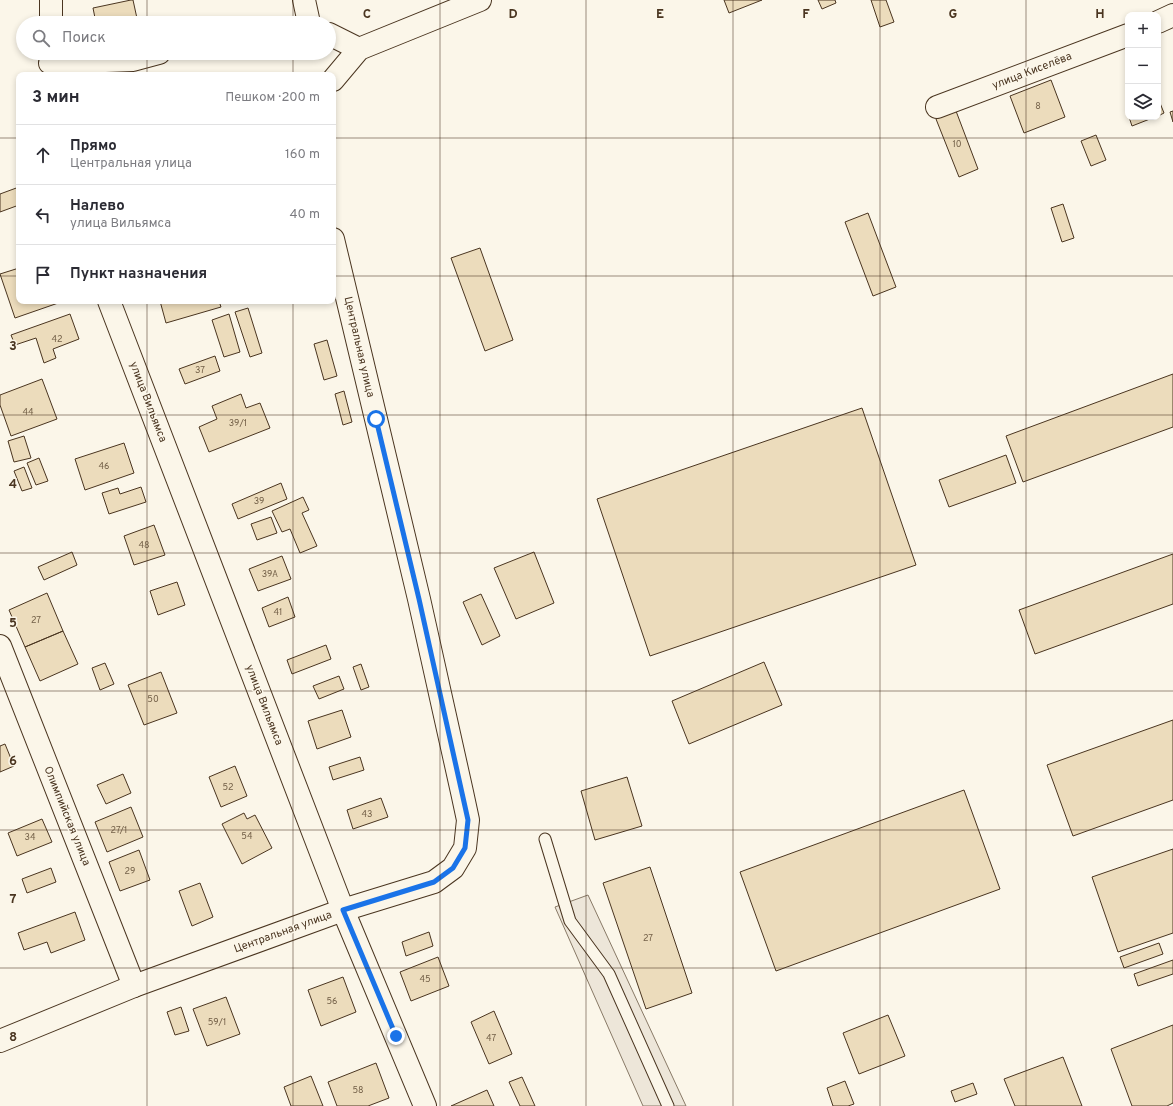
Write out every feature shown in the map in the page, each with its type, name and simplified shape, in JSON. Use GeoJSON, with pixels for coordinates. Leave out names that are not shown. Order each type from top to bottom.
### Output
{"type":"FeatureCollection","features":[{"type":"Feature","properties":{"kind":"street"},"geometry":{"type":"LineString","coordinates":[[51,0],[51,16]]}},
{"type":"Feature","properties":{"kind":"street"},"geometry":{"type":"LineString","coordinates":[[304,0],[307,16]]}},
{"type":"Feature","properties":{"kind":"street"},"geometry":{"type":"LineString","coordinates":[[336,76],[359,49],[480,0]]}},
{"type":"Feature","properties":{"kind":"street"},"geometry":{"type":"LineString","coordinates":[[1161,21],[1173,15]]}},
{"type":"Feature","properties":{"kind":"street","name":"улица Киселёва"},"geometry":{"type":"LineString","coordinates":[[937,107],[1125,36]]}},
{"type":"Feature","properties":{"kind":"street"},"geometry":{"type":"LineString","coordinates":[[336,38],[359,49]]}},
{"type":"Feature","properties":{"kind":"street"},"geometry":{"type":"LineString","coordinates":[[50,64],[133,60]]}},
{"type":"Feature","properties":{"kind":"street","name":"Центральная улица"},"geometry":{"type":"LineString","coordinates":[[0,1041],[134,986],[343,910],[434,882],[453,868],[465,848],[468,820],[419,599],[336,252]]}},
{"type":"Feature","properties":{"kind":"street","name":"улица Вильямса"},"geometry":{"type":"LineString","coordinates":[[110,304],[343,910],[425,1106]]}},
{"type":"Feature","properties":{"kind":"street","name":"Олимпийская улица"},"geometry":{"type":"LineString","coordinates":[[0,646],[134,986]]}},
{"type":"Feature","properties":{"kind":"lane"},"geometry":{"type":"LineString","coordinates":[[545,839],[570,921],[609,974],[668,1106]]}},
{"type":"Feature","properties":{"kind":"shaded area"},"geometry":{"type":"Polygon","coordinates":[[[588,895],[686,1106],[643,1106],[555,907],[588,895]]]}},
{"type":"Feature","properties":{"kind":"building"},"geometry":{"type":"Polygon","coordinates":[[[133,0],[136,16],[95,16],[93,8],[133,0]]]}},
{"type":"Feature","properties":{"kind":"building"},"geometry":{"type":"Polygon","coordinates":[[[724,0],[762,0],[729,13],[724,0]]]}},
{"type":"Feature","properties":{"kind":"building"},"geometry":{"type":"Polygon","coordinates":[[[818,0],[835,0],[836,3],[822,9],[818,0]]]}},
{"type":"Feature","properties":{"kind":"building"},"geometry":{"type":"Polygon","coordinates":[[[871,0],[886,0],[894,22],[880,27],[871,0]]]}},
{"type":"Feature","properties":{"kind":"building"},"geometry":{"type":"Polygon","coordinates":[[[1051,80],[1065,117],[1024,133],[1010,96],[1051,80]]]}},
{"type":"Feature","properties":{"kind":"building"},"geometry":{"type":"Polygon","coordinates":[[[1161,106],[1164,113],[1161,114],[1161,106]]]}},
{"type":"Feature","properties":{"kind":"building"},"geometry":{"type":"Polygon","coordinates":[[[956,111],[978,169],[959,177],[936,119],[956,111]]]}},
{"type":"Feature","properties":{"kind":"building"},"geometry":{"type":"Polygon","coordinates":[[[1173,111],[1173,122],[1170,112],[1173,111]]]}},
{"type":"Feature","properties":{"kind":"building"},"geometry":{"type":"Polygon","coordinates":[[[1130,120],[1147,120],[1132,126],[1130,120]]]}},
{"type":"Feature","properties":{"kind":"building"},"geometry":{"type":"Polygon","coordinates":[[[1096,135],[1106,160],[1091,166],[1081,141],[1096,135]]]}},
{"type":"Feature","properties":{"kind":"building"},"geometry":{"type":"Polygon","coordinates":[[[16,188],[16,206],[0,212],[0,194],[16,188]]]}},
{"type":"Feature","properties":{"kind":"building"},"geometry":{"type":"Polygon","coordinates":[[[1063,204],[1074,238],[1062,242],[1051,208],[1063,204]]]}},
{"type":"Feature","properties":{"kind":"building"},"geometry":{"type":"Polygon","coordinates":[[[868,213],[896,287],[873,296],[845,222],[868,213]]]}},
{"type":"Feature","properties":{"kind":"building"},"geometry":{"type":"Polygon","coordinates":[[[480,248],[513,340],[485,351],[451,258],[480,248]]]}},
{"type":"Feature","properties":{"kind":"building"},"geometry":{"type":"Polygon","coordinates":[[[16,269],[16,304],[55,304],[15,318],[0,274],[16,269]]]}},
{"type":"Feature","properties":{"kind":"building"},"geometry":{"type":"Polygon","coordinates":[[[161,304],[220,304],[221,307],[166,323],[161,304]]]}},
{"type":"Feature","properties":{"kind":"building"},"geometry":{"type":"Polygon","coordinates":[[[248,308],[262,353],[250,357],[235,312],[248,308]]]}},
{"type":"Feature","properties":{"kind":"building"},"geometry":{"type":"Polygon","coordinates":[[[70,314],[79,339],[53,349],[56,358],[44,363],[36,338],[15,345],[11,335],[70,314]]]}},
{"type":"Feature","properties":{"kind":"building"},"geometry":{"type":"Polygon","coordinates":[[[229,314],[240,352],[224,357],[212,320],[229,314]]]}},
{"type":"Feature","properties":{"kind":"building"},"geometry":{"type":"Polygon","coordinates":[[[327,340],[337,376],[324,380],[314,344],[327,340]]]}},
{"type":"Feature","properties":{"kind":"building"},"geometry":{"type":"Polygon","coordinates":[[[215,356],[220,371],[185,384],[179,369],[215,356]]]}},
{"type":"Feature","properties":{"kind":"building"},"geometry":{"type":"Polygon","coordinates":[[[1173,374],[1173,427],[1023,482],[1006,436],[1173,374]]]}},
{"type":"Feature","properties":{"kind":"building"},"geometry":{"type":"Polygon","coordinates":[[[42,379],[57,419],[11,436],[0,405],[0,395],[42,379]]]}},
{"type":"Feature","properties":{"kind":"building"},"geometry":{"type":"Polygon","coordinates":[[[344,391],[352,422],[343,425],[335,394],[344,391]]]}},
{"type":"Feature","properties":{"kind":"building"},"geometry":{"type":"Polygon","coordinates":[[[241,394],[246,408],[260,403],[270,428],[209,452],[199,427],[217,419],[212,406],[241,394]]]}},
{"type":"Feature","properties":{"kind":"building"},"geometry":{"type":"Polygon","coordinates":[[[862,408],[916,565],[650,656],[597,499],[862,408]]]}},
{"type":"Feature","properties":{"kind":"building"},"geometry":{"type":"Polygon","coordinates":[[[24,436],[31,458],[14,462],[8,441],[24,436]]]}},
{"type":"Feature","properties":{"kind":"building"},"geometry":{"type":"Polygon","coordinates":[[[124,443],[134,473],[85,490],[75,459],[124,443]]]}},
{"type":"Feature","properties":{"kind":"building"},"geometry":{"type":"Polygon","coordinates":[[[1006,455],[1016,483],[949,507],[939,480],[1006,455]]]}},
{"type":"Feature","properties":{"kind":"building"},"geometry":{"type":"Polygon","coordinates":[[[39,458],[48,481],[36,485],[27,463],[39,458]]]}},
{"type":"Feature","properties":{"kind":"building"},"geometry":{"type":"Polygon","coordinates":[[[24,467],[32,488],[22,491],[14,471],[24,467]]]}},
{"type":"Feature","properties":{"kind":"building"},"geometry":{"type":"Polygon","coordinates":[[[281,483],[287,499],[238,519],[232,504],[281,483]]]}},
{"type":"Feature","properties":{"kind":"building"},"geometry":{"type":"Polygon","coordinates":[[[141,487],[146,502],[109,514],[102,493],[118,488],[120,494],[141,487]]]}},
{"type":"Feature","properties":{"kind":"building"},"geometry":{"type":"Polygon","coordinates":[[[303,497],[309,510],[302,513],[317,546],[300,553],[290,529],[282,532],[272,511],[303,497]]]}},
{"type":"Feature","properties":{"kind":"building"},"geometry":{"type":"Polygon","coordinates":[[[271,517],[277,533],[257,540],[251,524],[271,517]]]}},
{"type":"Feature","properties":{"kind":"building"},"geometry":{"type":"Polygon","coordinates":[[[154,525],[165,555],[134,565],[124,536],[154,525]]]}},
{"type":"Feature","properties":{"kind":"building"},"geometry":{"type":"Polygon","coordinates":[[[72,552],[77,565],[44,580],[38,567],[72,552]]]}},
{"type":"Feature","properties":{"kind":"building"},"geometry":{"type":"Polygon","coordinates":[[[534,552],[554,603],[516,619],[494,568],[534,552]]]}},
{"type":"Feature","properties":{"kind":"building"},"geometry":{"type":"Polygon","coordinates":[[[1173,554],[1173,604],[1035,654],[1019,610],[1173,554]]]}},
{"type":"Feature","properties":{"kind":"building"},"geometry":{"type":"Polygon","coordinates":[[[282,556],[291,579],[258,591],[249,569],[282,556]]]}},
{"type":"Feature","properties":{"kind":"building"},"geometry":{"type":"Polygon","coordinates":[[[177,582],[185,605],[158,615],[150,591],[177,582]]]}},
{"type":"Feature","properties":{"kind":"building"},"geometry":{"type":"Polygon","coordinates":[[[47,593],[63,631],[25,647],[9,610],[47,593]]]}},
{"type":"Feature","properties":{"kind":"building"},"geometry":{"type":"Polygon","coordinates":[[[481,594],[500,636],[482,645],[463,602],[481,594]]]}},
{"type":"Feature","properties":{"kind":"building"},"geometry":{"type":"Polygon","coordinates":[[[288,597],[295,617],[269,627],[262,608],[288,597]]]}},
{"type":"Feature","properties":{"kind":"building"},"geometry":{"type":"Polygon","coordinates":[[[63,631],[78,664],[40,681],[25,647],[63,631]]]}},
{"type":"Feature","properties":{"kind":"building"},"geometry":{"type":"Polygon","coordinates":[[[326,645],[331,659],[292,674],[287,660],[326,645]]]}},
{"type":"Feature","properties":{"kind":"building"},"geometry":{"type":"Polygon","coordinates":[[[764,662],[782,705],[689,744],[672,701],[764,662]]]}},
{"type":"Feature","properties":{"kind":"building"},"geometry":{"type":"Polygon","coordinates":[[[105,663],[114,684],[100,690],[92,668],[105,663]]]}},
{"type":"Feature","properties":{"kind":"building"},"geometry":{"type":"Polygon","coordinates":[[[361,664],[369,687],[361,690],[353,667],[361,664]]]}},
{"type":"Feature","properties":{"kind":"building"},"geometry":{"type":"Polygon","coordinates":[[[161,672],[177,713],[144,725],[128,685],[161,672]]]}},
{"type":"Feature","properties":{"kind":"building"},"geometry":{"type":"Polygon","coordinates":[[[339,676],[344,689],[319,699],[313,686],[339,676]]]}},
{"type":"Feature","properties":{"kind":"building"},"geometry":{"type":"Polygon","coordinates":[[[342,710],[351,737],[317,749],[308,721],[342,710]]]}},
{"type":"Feature","properties":{"kind":"building"},"geometry":{"type":"Polygon","coordinates":[[[1173,720],[1173,800],[1073,836],[1047,765],[1173,720]]]}},
{"type":"Feature","properties":{"kind":"building"},"geometry":{"type":"Polygon","coordinates":[[[5,744],[14,766],[0,772],[0,746],[5,744]]]}},
{"type":"Feature","properties":{"kind":"building"},"geometry":{"type":"Polygon","coordinates":[[[360,757],[364,770],[333,780],[329,767],[360,757]]]}},
{"type":"Feature","properties":{"kind":"building"},"geometry":{"type":"Polygon","coordinates":[[[235,766],[247,796],[221,807],[209,777],[235,766]]]}},
{"type":"Feature","properties":{"kind":"building"},"geometry":{"type":"Polygon","coordinates":[[[123,774],[131,793],[106,804],[97,785],[123,774]]]}},
{"type":"Feature","properties":{"kind":"building"},"geometry":{"type":"Polygon","coordinates":[[[627,777],[642,826],[595,840],[581,791],[627,777]]]}},
{"type":"Feature","properties":{"kind":"building"},"geometry":{"type":"Polygon","coordinates":[[[964,790],[1000,889],[776,971],[740,872],[964,790]]]}},
{"type":"Feature","properties":{"kind":"building"},"geometry":{"type":"Polygon","coordinates":[[[381,798],[388,817],[353,829],[347,810],[381,798]]]}},
{"type":"Feature","properties":{"kind":"building"},"geometry":{"type":"Polygon","coordinates":[[[131,807],[143,837],[107,852],[95,822],[131,807]]]}},
{"type":"Feature","properties":{"kind":"building"},"geometry":{"type":"Polygon","coordinates":[[[244,813],[247,819],[255,815],[272,848],[242,864],[222,824],[244,813]]]}},
{"type":"Feature","properties":{"kind":"building"},"geometry":{"type":"Polygon","coordinates":[[[42,819],[52,842],[17,856],[8,833],[42,819]]]}},
{"type":"Feature","properties":{"kind":"building"},"geometry":{"type":"Polygon","coordinates":[[[1173,849],[1173,933],[1118,952],[1092,877],[1173,849]]]}},
{"type":"Feature","properties":{"kind":"building"},"geometry":{"type":"Polygon","coordinates":[[[139,850],[150,880],[120,891],[109,862],[139,850]]]}},
{"type":"Feature","properties":{"kind":"building"},"geometry":{"type":"Polygon","coordinates":[[[650,867],[692,993],[646,1009],[603,883],[650,867]]]}},
{"type":"Feature","properties":{"kind":"building"},"geometry":{"type":"Polygon","coordinates":[[[51,868],[56,882],[27,893],[22,879],[51,868]]]}},
{"type":"Feature","properties":{"kind":"building"},"geometry":{"type":"Polygon","coordinates":[[[200,883],[213,917],[192,926],[179,891],[200,883]]]}},
{"type":"Feature","properties":{"kind":"building"},"geometry":{"type":"Polygon","coordinates":[[[75,912],[85,940],[51,953],[47,942],[24,950],[18,933],[75,912]]]}},
{"type":"Feature","properties":{"kind":"building"},"geometry":{"type":"Polygon","coordinates":[[[429,932],[433,946],[406,956],[402,942],[429,932]]]}},
{"type":"Feature","properties":{"kind":"building"},"geometry":{"type":"Polygon","coordinates":[[[1159,943],[1163,954],[1124,968],[1120,957],[1159,943]]]}},
{"type":"Feature","properties":{"kind":"building"},"geometry":{"type":"Polygon","coordinates":[[[438,957],[449,986],[411,1001],[400,972],[438,957]]]}},
{"type":"Feature","properties":{"kind":"building"},"geometry":{"type":"Polygon","coordinates":[[[1173,960],[1173,974],[1138,986],[1134,974],[1173,960]]]}},
{"type":"Feature","properties":{"kind":"building"},"geometry":{"type":"Polygon","coordinates":[[[343,977],[356,1012],[321,1026],[308,990],[343,977]]]}},
{"type":"Feature","properties":{"kind":"building"},"geometry":{"type":"Polygon","coordinates":[[[226,997],[240,1034],[207,1046],[193,1009],[226,997]]]}},
{"type":"Feature","properties":{"kind":"building"},"geometry":{"type":"Polygon","coordinates":[[[181,1007],[189,1031],[175,1035],[167,1012],[181,1007]]]}},
{"type":"Feature","properties":{"kind":"building"},"geometry":{"type":"Polygon","coordinates":[[[494,1011],[512,1054],[489,1064],[471,1022],[494,1011]]]}},
{"type":"Feature","properties":{"kind":"building"},"geometry":{"type":"Polygon","coordinates":[[[888,1015],[905,1056],[859,1074],[843,1033],[888,1015]]]}},
{"type":"Feature","properties":{"kind":"building"},"geometry":{"type":"Polygon","coordinates":[[[1173,1025],[1173,1103],[1167,1106],[1132,1106],[1111,1049],[1173,1025]]]}},
{"type":"Feature","properties":{"kind":"building"},"geometry":{"type":"Polygon","coordinates":[[[1063,1057],[1082,1106],[1015,1106],[1004,1079],[1063,1057]]]}},
{"type":"Feature","properties":{"kind":"building"},"geometry":{"type":"Polygon","coordinates":[[[376,1063],[389,1098],[368,1106],[337,1106],[328,1082],[376,1063]]]}},
{"type":"Feature","properties":{"kind":"building"},"geometry":{"type":"Polygon","coordinates":[[[311,1076],[323,1106],[291,1106],[284,1087],[311,1076]]]}},
{"type":"Feature","properties":{"kind":"building"},"geometry":{"type":"Polygon","coordinates":[[[522,1077],[535,1106],[520,1106],[509,1082],[522,1077]]]}},
{"type":"Feature","properties":{"kind":"building"},"geometry":{"type":"Polygon","coordinates":[[[845,1081],[854,1104],[848,1106],[833,1106],[827,1088],[845,1081]]]}},
{"type":"Feature","properties":{"kind":"building"},"geometry":{"type":"Polygon","coordinates":[[[973,1083],[977,1094],[955,1102],[951,1091],[973,1083]]]}},
{"type":"Feature","properties":{"kind":"building"},"geometry":{"type":"Polygon","coordinates":[[[487,1090],[494,1106],[451,1106],[487,1090]]]}},
{"type":"Feature","properties":{"kind":"route"},"geometry":{"type":"LineString","coordinates":[[376,419],[419,599],[468,820],[465,848],[453,868],[434,882],[343,910],[396,1036]]}}]}
